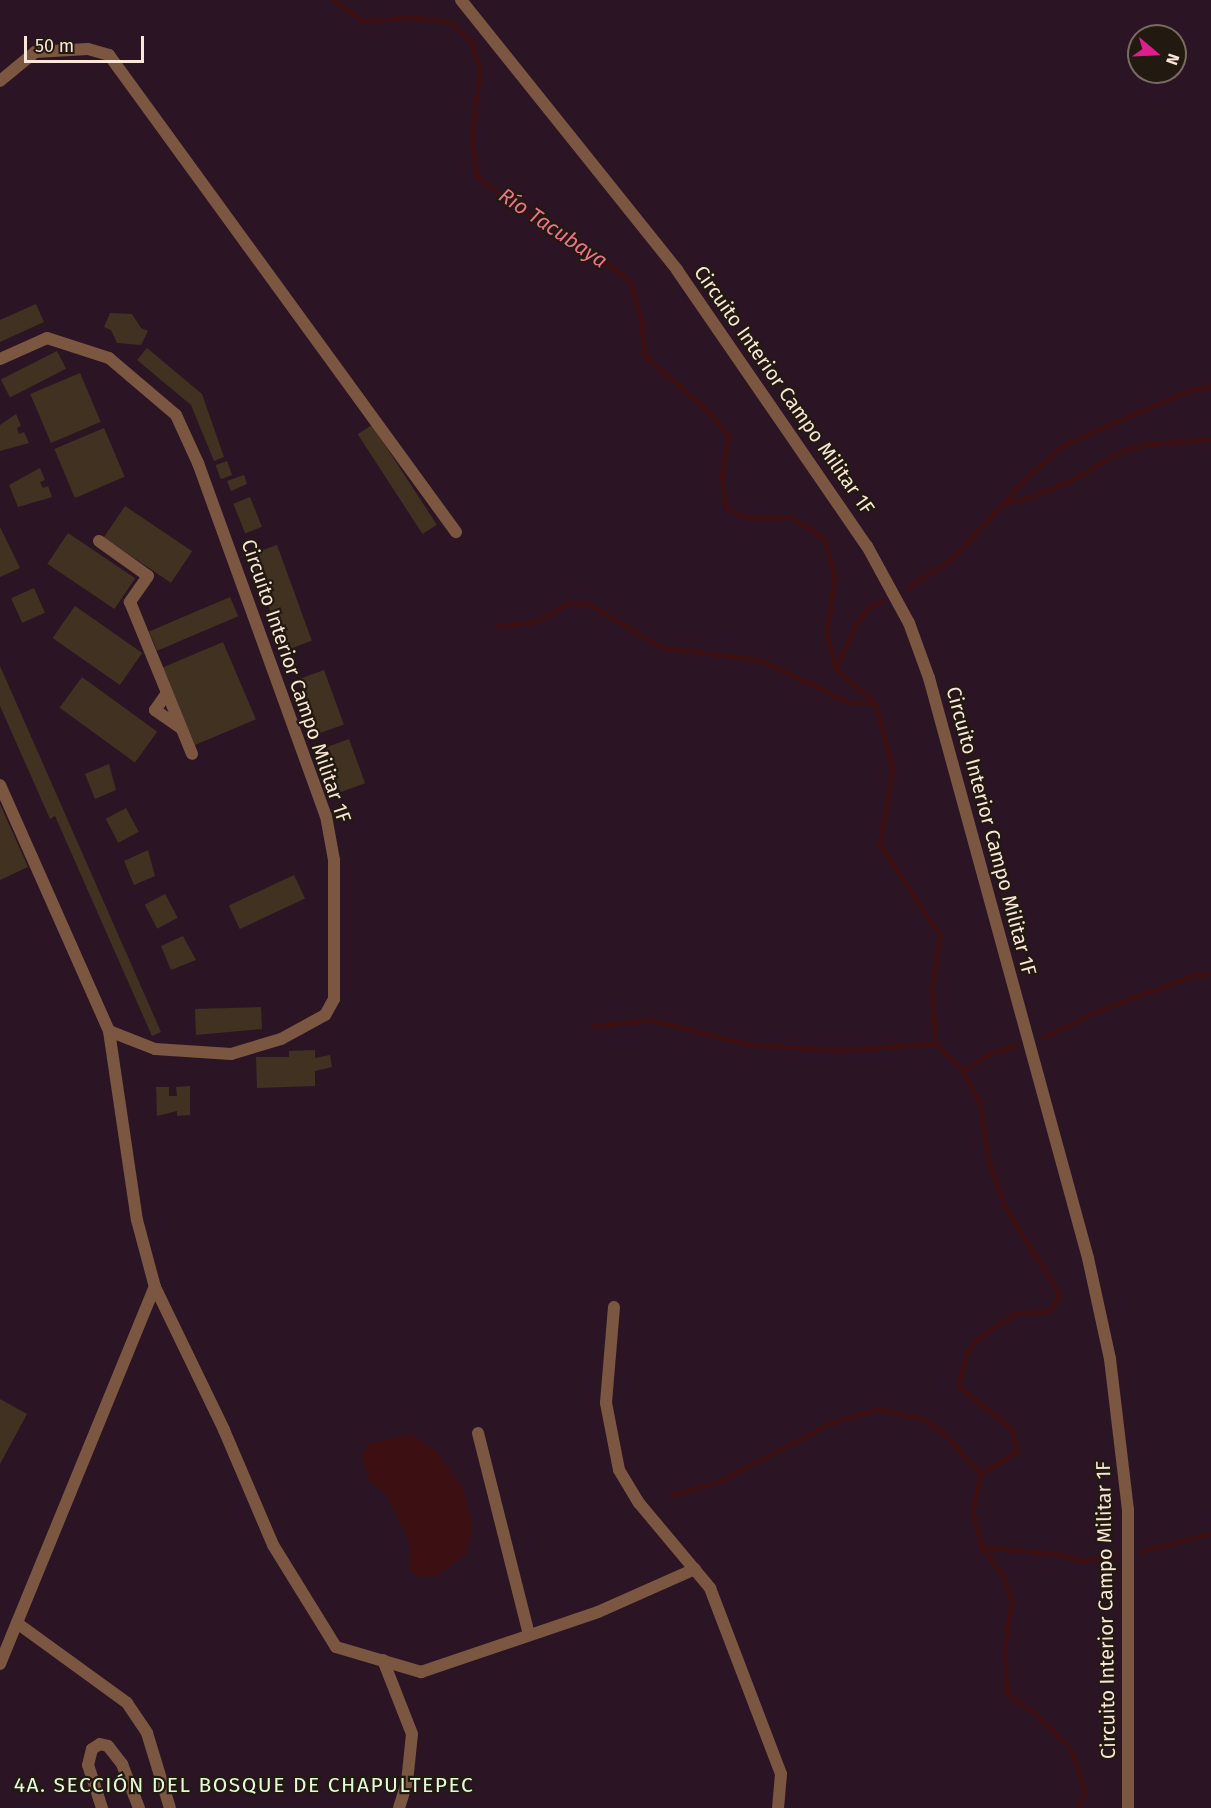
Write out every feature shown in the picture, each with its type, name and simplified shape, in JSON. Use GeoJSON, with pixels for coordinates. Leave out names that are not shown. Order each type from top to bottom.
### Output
{"type":"FeatureCollection","features":[{"type":"Feature","properties":{"kind":"street","name":"Circuito Interior Campo Militar 1F"},"geometry":{"type":"LineString","coordinates":[[461,0],[677,270],[867,546],[913,634],[929,678],[1088,1258],[1110,1359],[1128,1510],[1128,1808]]}},
{"type":"Feature","properties":{"kind":"street"},"geometry":{"type":"LineString","coordinates":[[0,81],[35,52],[88,49],[109,55],[456,532]]}},
{"type":"Feature","properties":{"kind":"street","name":"Circuito Interior Campo Militar 1F"},"geometry":{"type":"LineString","coordinates":[[0,359],[47,338],[57,341],[109,358],[176,415],[198,463],[326,816],[334,860],[334,999],[326,1015],[281,1039],[231,1054],[155,1049],[109,1031]]}},
{"type":"Feature","properties":{"kind":"street"},"geometry":{"type":"LineString","coordinates":[[99,541],[148,576],[130,602],[192,754]]}},
{"type":"Feature","properties":{"kind":"street"},"geometry":{"type":"LineString","coordinates":[[0,785],[109,1031],[137,1220],[155,1287],[224,1430],[273,1545],[336,1647],[421,1672],[598,1612],[694,1569]]}},
{"type":"Feature","properties":{"kind":"street"},"geometry":{"type":"LineString","coordinates":[[0,1664],[155,1287]]}},
{"type":"Feature","properties":{"kind":"street"},"geometry":{"type":"LineString","coordinates":[[614,1307],[606,1404],[619,1470],[639,1503],[710,1588],[781,1774],[778,1808]]}},
{"type":"Feature","properties":{"kind":"street"},"geometry":{"type":"LineString","coordinates":[[478,1432],[528,1634]]}},
{"type":"Feature","properties":{"kind":"street"},"geometry":{"type":"LineString","coordinates":[[17,1623],[127,1703],[147,1733],[170,1808]]}},
{"type":"Feature","properties":{"kind":"street"},"geometry":{"type":"LineString","coordinates":[[383,1660],[412,1734],[407,1782],[399,1808]]}},
{"type":"Feature","properties":{"kind":"street"},"geometry":{"type":"LineString","coordinates":[[102,1808],[88,1765],[92,1749],[100,1744],[108,1746],[122,1764],[139,1808]]}},
{"type":"Feature","properties":{"kind":"shaded area"},"geometry":{"type":"Polygon","coordinates":[[[0,0],[1211,0],[1211,1808],[0,1808],[0,0]]]}},
{"type":"Feature","properties":{"kind":"shaded area"},"geometry":{"type":"Polygon","coordinates":[[[412,1434],[436,1451],[463,1487],[473,1527],[467,1553],[439,1575],[419,1577],[409,1570],[410,1543],[386,1494],[368,1480],[361,1453],[371,1443],[412,1434]]]}},
{"type":"Feature","properties":{"kind":"building"},"geometry":{"type":"Polygon","coordinates":[[[36,304],[44,322],[0,342],[0,320],[36,304]]]}},
{"type":"Feature","properties":{"kind":"building"},"geometry":{"type":"Polygon","coordinates":[[[110,313],[132,314],[141,328],[148,331],[141,345],[117,343],[111,330],[104,327],[110,313]]]}},
{"type":"Feature","properties":{"kind":"building"},"geometry":{"type":"Polygon","coordinates":[[[147,348],[202,394],[224,457],[214,461],[191,405],[137,360],[147,348]]]}},
{"type":"Feature","properties":{"kind":"building"},"geometry":{"type":"Polygon","coordinates":[[[57,351],[66,369],[10,397],[1,380],[57,351]]]}},
{"type":"Feature","properties":{"kind":"building"},"geometry":{"type":"Polygon","coordinates":[[[80,373],[101,422],[51,443],[30,394],[80,373]]]}},
{"type":"Feature","properties":{"kind":"building"},"geometry":{"type":"Polygon","coordinates":[[[16,414],[21,426],[17,428],[19,434],[24,432],[29,443],[0,451],[0,425],[16,414]]]}},
{"type":"Feature","properties":{"kind":"building"},"geometry":{"type":"Polygon","coordinates":[[[372,425],[437,525],[423,534],[358,434],[372,425]]]}},
{"type":"Feature","properties":{"kind":"building"},"geometry":{"type":"Polygon","coordinates":[[[104,428],[125,477],[75,498],[54,449],[104,428]]]}},
{"type":"Feature","properties":{"kind":"building"},"geometry":{"type":"Polygon","coordinates":[[[227,461],[232,475],[221,479],[216,465],[227,461]]]}},
{"type":"Feature","properties":{"kind":"building"},"geometry":{"type":"Polygon","coordinates":[[[40,468],[45,480],[40,482],[43,488],[48,486],[52,497],[18,507],[9,485],[40,468]]]}},
{"type":"Feature","properties":{"kind":"building"},"geometry":{"type":"Polygon","coordinates":[[[244,475],[247,484],[231,491],[227,481],[244,475]]]}},
{"type":"Feature","properties":{"kind":"building"},"geometry":{"type":"Polygon","coordinates":[[[250,497],[262,527],[245,533],[233,504],[250,497]]]}},
{"type":"Feature","properties":{"kind":"building"},"geometry":{"type":"Polygon","coordinates":[[[125,506],[192,551],[171,583],[104,538],[125,506]]]}},
{"type":"Feature","properties":{"kind":"building"},"geometry":{"type":"Polygon","coordinates":[[[0,527],[20,568],[0,577],[0,527]]]}},
{"type":"Feature","properties":{"kind":"building"},"geometry":{"type":"Polygon","coordinates":[[[68,533],[135,578],[114,609],[47,564],[68,533]]]}},
{"type":"Feature","properties":{"kind":"building"},"geometry":{"type":"Polygon","coordinates":[[[277,545],[312,641],[285,651],[250,555],[277,545]]]}},
{"type":"Feature","properties":{"kind":"building"},"geometry":{"type":"Polygon","coordinates":[[[34,588],[45,613],[22,623],[11,598],[34,588]]]}},
{"type":"Feature","properties":{"kind":"building"},"geometry":{"type":"Polygon","coordinates":[[[230,597],[238,616],[157,651],[149,631],[230,597]]]}},
{"type":"Feature","properties":{"kind":"building"},"geometry":{"type":"Polygon","coordinates":[[[75,606],[142,653],[120,685],[53,638],[75,606]]]}},
{"type":"Feature","properties":{"kind":"building"},"geometry":{"type":"Polygon","coordinates":[[[223,642],[256,719],[195,745],[162,668],[223,642]]]}},
{"type":"Feature","properties":{"kind":"building"},"geometry":{"type":"Polygon","coordinates":[[[0,666],[161,1032],[152,1036],[55,816],[50,819],[0,706],[0,666]]]}},
{"type":"Feature","properties":{"kind":"building"},"geometry":{"type":"Polygon","coordinates":[[[324,670],[344,725],[318,734],[298,680],[324,670]]]}},
{"type":"Feature","properties":{"kind":"building"},"geometry":{"type":"Polygon","coordinates":[[[82,677],[157,732],[135,762],[60,708],[82,677]]]}},
{"type":"Feature","properties":{"kind":"building"},"geometry":{"type":"Polygon","coordinates":[[[349,739],[365,783],[340,792],[324,748],[349,739]]]}},
{"type":"Feature","properties":{"kind":"building"},"geometry":{"type":"Polygon","coordinates":[[[109,764],[116,790],[95,799],[85,774],[109,764]]]}},
{"type":"Feature","properties":{"kind":"building"},"geometry":{"type":"Polygon","coordinates":[[[0,804],[28,867],[0,880],[0,804]]]}},
{"type":"Feature","properties":{"kind":"building"},"geometry":{"type":"Polygon","coordinates":[[[126,808],[139,832],[118,843],[106,819],[126,808]]]}},
{"type":"Feature","properties":{"kind":"building"},"geometry":{"type":"Polygon","coordinates":[[[148,850],[155,876],[134,885],[124,861],[148,850]]]}},
{"type":"Feature","properties":{"kind":"building"},"geometry":{"type":"Polygon","coordinates":[[[294,875],[305,899],[240,929],[229,905],[294,875]]]}},
{"type":"Feature","properties":{"kind":"building"},"geometry":{"type":"Polygon","coordinates":[[[165,894],[178,918],[157,929],[145,905],[165,894]]]}},
{"type":"Feature","properties":{"kind":"building"},"geometry":{"type":"Polygon","coordinates":[[[183,936],[196,960],[171,970],[161,946],[183,936]]]}},
{"type":"Feature","properties":{"kind":"building"},"geometry":{"type":"Polygon","coordinates":[[[261,1007],[262,1029],[196,1035],[195,1009],[261,1007]]]}},
{"type":"Feature","properties":{"kind":"building"},"geometry":{"type":"Polygon","coordinates":[[[315,1050],[315,1058],[330,1055],[332,1067],[315,1071],[315,1086],[257,1088],[256,1057],[289,1057],[289,1051],[315,1050]]]}},
{"type":"Feature","properties":{"kind":"building"},"geometry":{"type":"Polygon","coordinates":[[[190,1086],[190,1115],[177,1116],[177,1111],[157,1116],[156,1087],[169,1087],[169,1096],[177,1096],[176,1087],[190,1086]]]}},
{"type":"Feature","properties":{"kind":"building"},"geometry":{"type":"Polygon","coordinates":[[[0,1399],[27,1414],[0,1464],[0,1399]]]}},
{"type":"Feature","properties":{"kind":"waterway","name":"Río Tacubaya"},"geometry":{"type":"LineString","coordinates":[[334,0],[363,21],[410,17],[449,21],[470,39],[480,68],[472,139],[477,176],[513,205],[566,232],[630,281],[642,322],[645,356],[705,408],[729,436],[722,475],[726,508],[750,518],[791,517],[825,539],[835,577],[827,633],[836,669],[876,704],[893,769],[880,844],[940,935],[932,990],[936,1043],[963,1071],[980,1102],[989,1161],[1005,1206],[1060,1295],[1049,1312],[1015,1314],[980,1337],[966,1355],[959,1387],[1012,1429],[1017,1452],[981,1474],[973,1511],[982,1547],[1004,1576],[1012,1601],[1005,1648],[1007,1693],[1037,1715],[1071,1749],[1086,1792],[1077,1808]]}},
{"type":"Feature","properties":{"kind":"waterway"},"geometry":{"type":"LineString","coordinates":[[907,588],[952,559],[1025,479],[1065,444],[1184,392],[1211,386]]}},
{"type":"Feature","properties":{"kind":"waterway"},"geometry":{"type":"LineString","coordinates":[[1003,503],[1024,499],[1072,480],[1120,452],[1141,445],[1211,439]]}},
{"type":"Feature","properties":{"kind":"waterway"},"geometry":{"type":"LineString","coordinates":[[836,669],[856,624],[868,608],[881,601]]}},
{"type":"Feature","properties":{"kind":"waterway"},"geometry":{"type":"LineString","coordinates":[[498,626],[538,621],[568,603],[589,604],[661,647],[760,660],[849,702],[875,704]]}},
{"type":"Feature","properties":{"kind":"waterway"},"geometry":{"type":"LineString","coordinates":[[1042,1038],[1095,1012],[1191,976],[1211,973]]}},
{"type":"Feature","properties":{"kind":"waterway"},"geometry":{"type":"LineString","coordinates":[[594,1026],[651,1020],[747,1044],[840,1050],[936,1043]]}},
{"type":"Feature","properties":{"kind":"waterway"},"geometry":{"type":"LineString","coordinates":[[963,1071],[991,1053],[1014,1046]]}},
{"type":"Feature","properties":{"kind":"waterway"},"geometry":{"type":"LineString","coordinates":[[672,1495],[718,1482],[833,1422],[878,1409],[920,1418],[943,1432],[981,1474]]}},
{"type":"Feature","properties":{"kind":"waterway"},"geometry":{"type":"LineString","coordinates":[[1142,1551],[1211,1533]]}},
{"type":"Feature","properties":{"kind":"waterway"},"geometry":{"type":"LineString","coordinates":[[982,1547],[1058,1554],[1082,1561],[1114,1556]]}},
{"type":"Feature","properties":{"kind":"district","name":"4A. SECCIÓN DEL BOSQUE DE CHAPULTEPEC"},"geometry":{"type":"Point","coordinates":[244,1785]}}]}
